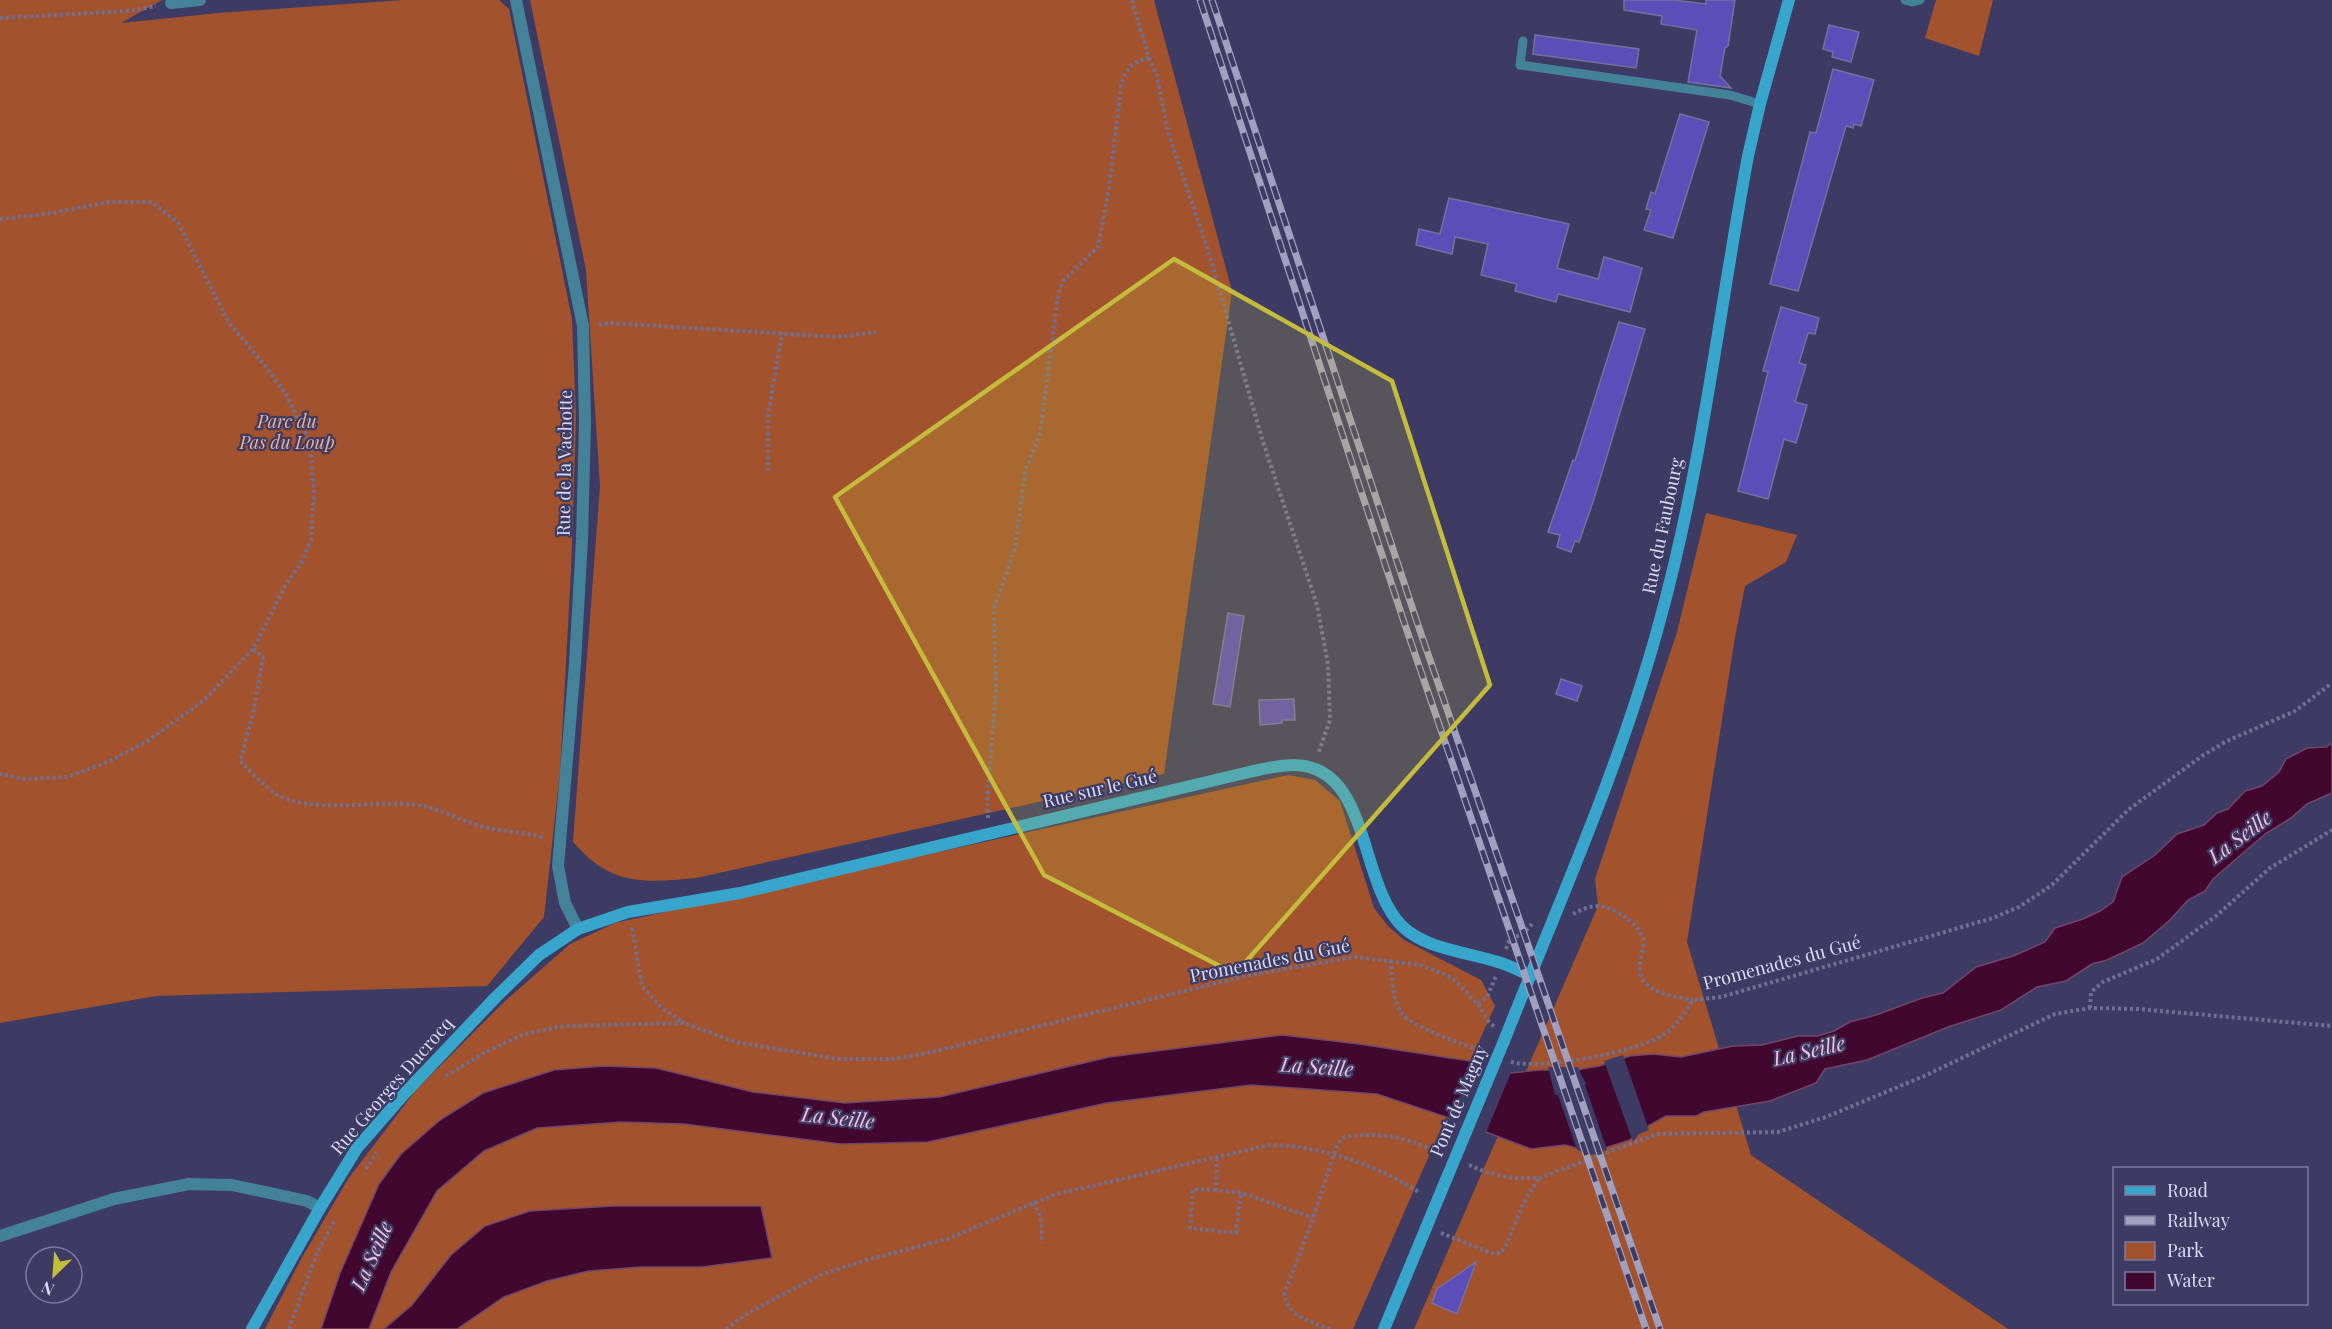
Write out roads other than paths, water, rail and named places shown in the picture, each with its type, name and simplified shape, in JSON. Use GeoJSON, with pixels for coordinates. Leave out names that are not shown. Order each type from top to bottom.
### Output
{"type":"FeatureCollection","features":[{"type":"Feature","properties":{"kind":"street"},"geometry":{"type":"LineString","coordinates":[[171,3],[200,0]]}},
{"type":"Feature","properties":{"kind":"street","name":"Rue de la Vachotte"},"geometry":{"type":"LineString","coordinates":[[516,0],[583,326],[585,422],[582,539],[575,664],[558,866],[561,892],[578,929]]}},
{"type":"Feature","properties":{"kind":"street","name":"Rue du Faubourg"},"geometry":{"type":"LineString","coordinates":[[1504,1041],[1613,769],[1660,620],[1690,495],[1730,255],[1760,104],[1789,0]]}},
{"type":"Feature","properties":{"kind":"street","name":"Rue sur le Gué"},"geometry":{"type":"LineString","coordinates":[[578,929],[628,912],[740,893],[1268,768],[1296,765],[1311,768],[1333,780],[1348,797],[1380,892],[1402,926],[1412,934],[1434,944],[1501,963],[1531,976]]}},
{"type":"Feature","properties":{"kind":"street","name":"Rue Georges Ducrocq"},"geometry":{"type":"LineString","coordinates":[[252,1329],[320,1208],[357,1148],[446,1048],[539,955],[578,929]]}},
{"type":"Feature","properties":{"kind":"street","name":"Pont de Magny"},"geometry":{"type":"LineString","coordinates":[[1384,1329],[1504,1041]]}},
{"type":"Feature","properties":{"kind":"street"},"geometry":{"type":"LineString","coordinates":[[0,1236],[114,1199],[189,1184],[232,1185],[307,1201],[320,1208]]}},
{"type":"Feature","properties":{"kind":"lane"},"geometry":{"type":"LineString","coordinates":[[1905,0],[1912,2],[1920,0]]}},
{"type":"Feature","properties":{"kind":"lane"},"geometry":{"type":"LineString","coordinates":[[1523,40],[1520,65],[1730,95],[1760,104]]}},
{"type":"Feature","properties":{"kind":"water","name":"La Seille"},"geometry":{"type":"Polygon","coordinates":[[[2332,743],[2332,793],[2307,804],[2291,818],[2265,834],[2213,879],[2205,891],[2188,900],[2170,920],[2143,943],[2107,960],[2092,964],[2066,981],[2037,987],[2001,1010],[1948,1027],[1867,1060],[1825,1069],[1816,1083],[1770,1101],[1704,1112],[1696,1116],[1666,1116],[1637,1132],[1630,1140],[1592,1152],[1565,1145],[1531,1149],[1377,1094],[1251,1085],[1107,1103],[928,1142],[841,1144],[684,1124],[621,1122],[537,1128],[484,1151],[437,1191],[391,1272],[369,1329],[321,1329],[340,1273],[379,1184],[401,1154],[440,1120],[483,1093],[554,1070],[604,1066],[656,1068],[753,1092],[845,1103],[939,1097],[1109,1057],[1282,1035],[1470,1061],[1500,1074],[1540,1070],[1576,1070],[1599,1066],[1630,1056],[1653,1054],[1681,1057],[1733,1046],[1762,1045],[1798,1036],[1818,1036],[1834,1031],[1850,1022],[1943,993],[1976,967],[2013,956],[2045,942],[2055,928],[2100,911],[2113,902],[2122,877],[2155,855],[2177,834],[2204,825],[2217,813],[2228,809],[2245,791],[2262,786],[2279,772],[2286,759],[2307,748],[2326,747],[2332,743]]]}},
{"type":"Feature","properties":{"kind":"water"},"geometry":{"type":"Polygon","coordinates":[[[613,1206],[761,1206],[772,1258],[702,1267],[641,1267],[589,1271],[547,1281],[504,1297],[457,1329],[384,1329],[412,1305],[451,1255],[485,1226],[530,1211],[613,1206]]]}},
{"type":"Feature","properties":{"kind":"railway"},"geometry":{"type":"LineString","coordinates":[[1200,0],[1404,622],[1646,1329]]}},
{"type":"Feature","properties":{"kind":"railway"},"geometry":{"type":"LineString","coordinates":[[1212,0],[1416,619],[1660,1329]]}},
{"type":"Feature","properties":{"kind":"park label","name":"Parc du Pas du Loup"},"geometry":{"type":"Point","coordinates":[287,432]}}]}
